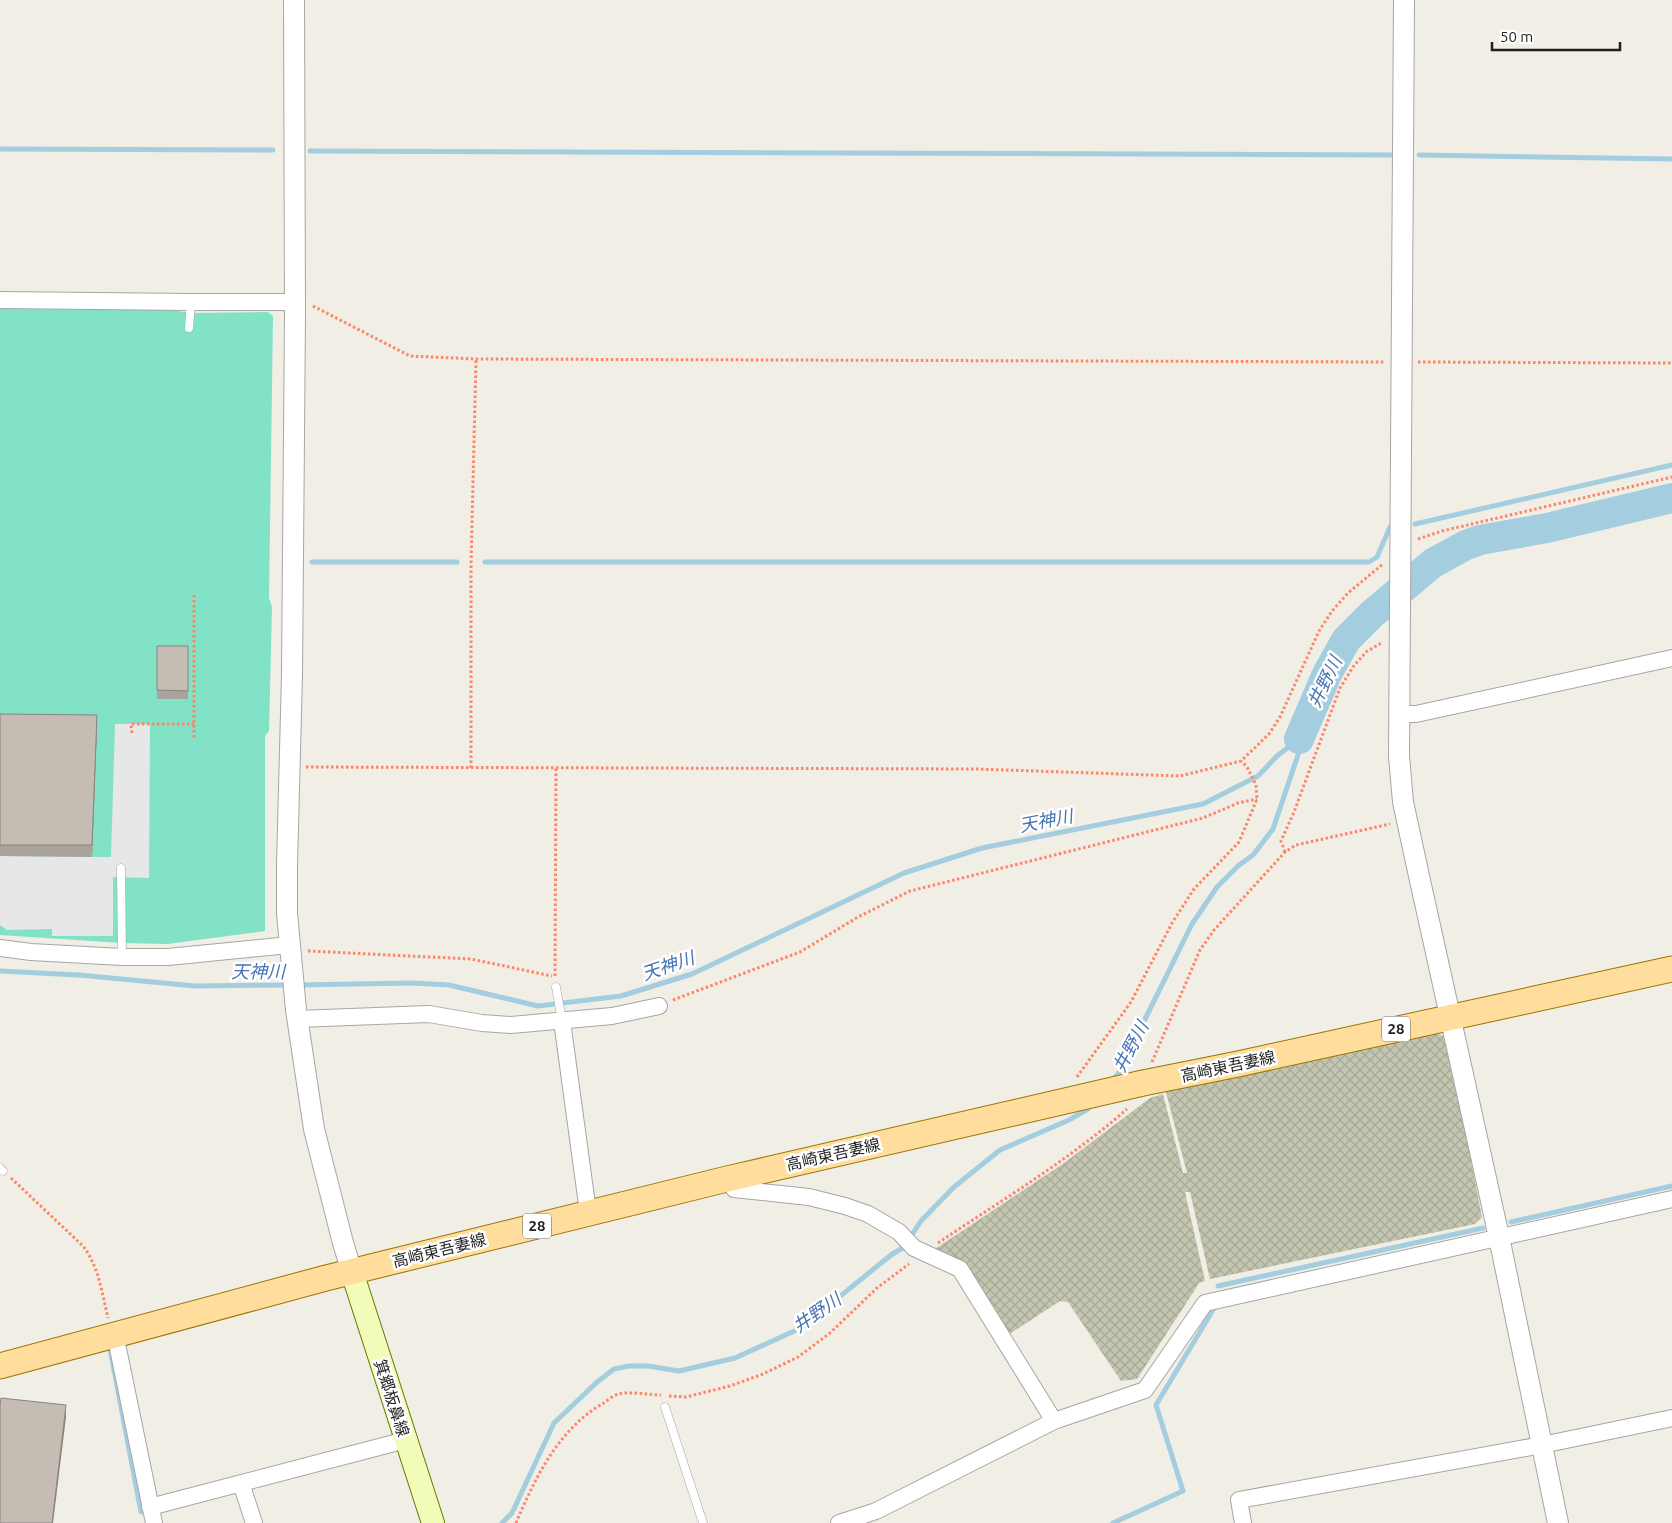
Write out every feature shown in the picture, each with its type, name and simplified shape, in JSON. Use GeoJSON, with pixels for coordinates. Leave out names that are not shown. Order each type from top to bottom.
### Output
{"type":"FeatureCollection","features":[{"type":"Feature","properties":{"kind":"main road","name":"高崎東吾妻線"},"geometry":{"type":"LineString","coordinates":[[0,1366],[113,1330],[588,1212],[1119,1089],[1672,968]]}},
{"type":"Feature","properties":{"kind":"main road","name":"箕郷板鼻線"},"geometry":{"type":"LineString","coordinates":[[352,1272],[433,1523]]}},
{"type":"Feature","properties":{"kind":"street"},"geometry":{"type":"LineString","coordinates":[[294,0],[295,302],[290,766],[287,865],[290,952],[296,1015],[314,1129],[342,1243],[352,1272]]}},
{"type":"Feature","properties":{"kind":"street"},"geometry":{"type":"LineString","coordinates":[[1404,0],[1399,561],[1399,756],[1401,784],[1418,876],[1499,1237],[1558,1523]]}},
{"type":"Feature","properties":{"kind":"street"},"geometry":{"type":"LineString","coordinates":[[0,300],[295,302]]}},
{"type":"Feature","properties":{"kind":"street"},"geometry":{"type":"LineString","coordinates":[[1399,714],[1416,714],[1672,658]]}},
{"type":"Feature","properties":{"kind":"street"},"geometry":{"type":"LineString","coordinates":[[0,948],[30,952],[122,957],[290,952]]}},
{"type":"Feature","properties":{"kind":"street"},"geometry":{"type":"LineString","coordinates":[[296,1015],[429,1014],[482,1023],[512,1025],[561,1014],[612,1016],[659,1006]]}},
{"type":"Feature","properties":{"kind":"street"},"geometry":{"type":"LineString","coordinates":[[561,1014],[588,1212]]}},
{"type":"Feature","properties":{"kind":"street"},"geometry":{"type":"LineString","coordinates":[[727,1179],[734,1190],[809,1197],[836,1203],[868,1214],[899,1232],[919,1250],[960,1269],[1054,1421]]}},
{"type":"Feature","properties":{"kind":"street"},"geometry":{"type":"LineString","coordinates":[[839,1523],[876,1511],[1054,1421],[1145,1390],[1205,1302],[1672,1199]]}},
{"type":"Feature","properties":{"kind":"street"},"geometry":{"type":"LineString","coordinates":[[113,1330],[154,1523]]}},
{"type":"Feature","properties":{"kind":"street"},"geometry":{"type":"LineString","coordinates":[[1243,1523],[1239,1500],[1542,1445],[1672,1418]]}},
{"type":"Feature","properties":{"kind":"street"},"geometry":{"type":"LineString","coordinates":[[150,1507],[406,1440]]}},
{"type":"Feature","properties":{"kind":"street"},"geometry":{"type":"LineString","coordinates":[[241,1483],[254,1523]]}},
{"type":"Feature","properties":{"kind":"lane"},"geometry":{"type":"LineString","coordinates":[[189,328],[191,302]]}},
{"type":"Feature","properties":{"kind":"lane"},"geometry":{"type":"LineString","coordinates":[[121,868],[122,957]]}},
{"type":"Feature","properties":{"kind":"lane"},"geometry":{"type":"LineString","coordinates":[[556,987],[561,1014]]}},
{"type":"Feature","properties":{"kind":"lane"},"geometry":{"type":"LineString","coordinates":[[665,1407],[702,1523]]}},
{"type":"Feature","properties":{"kind":"path"},"geometry":{"type":"LineString","coordinates":[[295,302],[312,306],[410,356],[476,359],[1672,363]]}},
{"type":"Feature","properties":{"kind":"path"},"geometry":{"type":"LineString","coordinates":[[471,768],[471,566],[476,359]]}},
{"type":"Feature","properties":{"kind":"path"},"geometry":{"type":"LineString","coordinates":[[290,766],[968,769],[1180,776],[1242,760],[1269,734],[1280,717],[1319,631],[1332,611],[1348,593],[1372,572],[1399,561],[1416,540],[1442,530],[1672,477]]}},
{"type":"Feature","properties":{"kind":"path"},"geometry":{"type":"LineString","coordinates":[[194,595],[194,738]]}},
{"type":"Feature","properties":{"kind":"path"},"geometry":{"type":"LineString","coordinates":[[1284,852],[1281,841],[1294,812],[1340,688],[1353,667],[1366,652],[1400,620]]}},
{"type":"Feature","properties":{"kind":"path"},"geometry":{"type":"LineString","coordinates":[[132,733],[131,724],[194,724]]}},
{"type":"Feature","properties":{"kind":"path"},"geometry":{"type":"LineString","coordinates":[[1086,1066],[1131,1002],[1172,923],[1194,889],[1240,842],[1257,799],[1256,785],[1242,760]]}},
{"type":"Feature","properties":{"kind":"path"},"geometry":{"type":"LineString","coordinates":[[556,768],[556,987]]}},
{"type":"Feature","properties":{"kind":"path"},"geometry":{"type":"LineString","coordinates":[[659,1006],[800,952],[858,917],[910,891],[1202,818],[1238,803],[1257,799]]}},
{"type":"Feature","properties":{"kind":"path"},"geometry":{"type":"LineString","coordinates":[[1153,1058],[1200,950],[1214,930],[1284,852],[1296,844],[1408,820]]}},
{"type":"Feature","properties":{"kind":"path"},"geometry":{"type":"LineString","coordinates":[[290,952],[303,951],[471,959],[555,976]]}},
{"type":"Feature","properties":{"kind":"path"},"geometry":{"type":"LineString","coordinates":[[516,1523],[529,1492],[546,1460],[559,1443],[589,1412],[619,1394],[686,1397],[730,1386],[763,1374],[798,1357],[830,1333],[919,1250],[1045,1172],[1100,1132]]}},
{"type":"Feature","properties":{"kind":"path"},"geometry":{"type":"LineString","coordinates":[[1,1170],[83,1246],[90,1256],[96,1268],[113,1330]]}},
{"type":"Feature","properties":{"kind":"shaded area"},"geometry":{"type":"Polygon","coordinates":[[[115,724],[150,724],[149,878],[113,877],[113,936],[52,936],[52,929],[7,930],[0,925],[0,856],[111,857],[115,724]]]}},
{"type":"Feature","properties":{"kind":"shaded area"},"geometry":{"type":"Polygon","coordinates":[[[1435,1033],[1447,1037],[1482,1217],[1475,1224],[1210,1279],[1190,1192],[1185,1192],[1205,1281],[1199,1283],[1137,1379],[1121,1381],[1068,1302],[1060,1301],[1008,1335],[964,1264],[932,1251],[1064,1163],[1150,1098],[1163,1094],[1183,1173],[1187,1173],[1166,1092],[1435,1033]]]}},
{"type":"Feature","properties":{"kind":"green space"},"geometry":{"type":"Polygon","coordinates":[[[0,309],[173,310],[190,313],[268,312],[273,316],[269,598],[272,607],[269,731],[265,736],[265,931],[167,944],[0,935],[0,309]]]}},
{"type":"Feature","properties":{"kind":"building"},"geometry":{"type":"Polygon","coordinates":[[[157,646],[188,646],[188,691],[157,690],[157,646]]]}},
{"type":"Feature","properties":{"kind":"building"},"geometry":{"type":"Polygon","coordinates":[[[0,714],[97,715],[92,845],[0,845],[0,714]]]}},
{"type":"Feature","properties":{"kind":"building"},"geometry":{"type":"Polygon","coordinates":[[[1,1398],[66,1405],[52,1523],[0,1523],[1,1398]]]}},
{"type":"Feature","properties":{"kind":"waterway"},"geometry":{"type":"LineString","coordinates":[[0,149],[273,150]]}},
{"type":"Feature","properties":{"kind":"waterway"},"geometry":{"type":"LineString","coordinates":[[310,151],[1391,155]]}},
{"type":"Feature","properties":{"kind":"waterway"},"geometry":{"type":"LineString","coordinates":[[1419,155],[1672,159]]}},
{"type":"Feature","properties":{"kind":"waterway"},"geometry":{"type":"LineString","coordinates":[[1415,524],[1672,465]]}},
{"type":"Feature","properties":{"kind":"waterway","name":"井野川"},"geometry":{"type":"LineString","coordinates":[[1299,739],[1327,674],[1346,640],[1372,614],[1433,563],[1466,545],[1480,540],[1547,528],[1672,498]]}},
{"type":"Feature","properties":{"kind":"waterway"},"geometry":{"type":"LineString","coordinates":[[485,562],[1369,562],[1377,557],[1390,527]]}},
{"type":"Feature","properties":{"kind":"waterway"},"geometry":{"type":"LineString","coordinates":[[312,562],[457,562]]}},
{"type":"Feature","properties":{"kind":"waterway","name":"天神川"},"geometry":{"type":"LineString","coordinates":[[297,985],[412,983],[449,985],[538,1006],[621,996],[692,974],[904,873],[982,848],[1203,804],[1258,776],[1277,756],[1299,739]]}},
{"type":"Feature","properties":{"kind":"waterway","name":"井野川"},"geometry":{"type":"LineString","coordinates":[[1111,1082],[1118,1074],[1192,924],[1217,887],[1238,866],[1253,855],[1273,829],[1299,752],[1299,739]]}},
{"type":"Feature","properties":{"kind":"waterway","name":"天神川"},"geometry":{"type":"LineString","coordinates":[[0,971],[79,975],[195,986],[289,985]]}},
{"type":"Feature","properties":{"kind":"waterway","name":"井野川"},"geometry":{"type":"LineString","coordinates":[[502,1523],[512,1513],[554,1423],[596,1383],[614,1369],[629,1366],[648,1366],[679,1371],[735,1358],[801,1328],[891,1255],[904,1247],[921,1221],[954,1187],[1000,1150],[1069,1120],[1088,1109],[1093,1103]]}},
{"type":"Feature","properties":{"kind":"waterway"},"geometry":{"type":"LineString","coordinates":[[1511,1222],[1672,1186]]}},
{"type":"Feature","properties":{"kind":"waterway"},"geometry":{"type":"LineString","coordinates":[[1218,1286],[1483,1228]]}},
{"type":"Feature","properties":{"kind":"waterway"},"geometry":{"type":"LineString","coordinates":[[1113,1523],[1183,1491],[1156,1405],[1213,1310]]}},
{"type":"Feature","properties":{"kind":"waterway"},"geometry":{"type":"LineString","coordinates":[[110,1349],[141,1512]]}}]}
